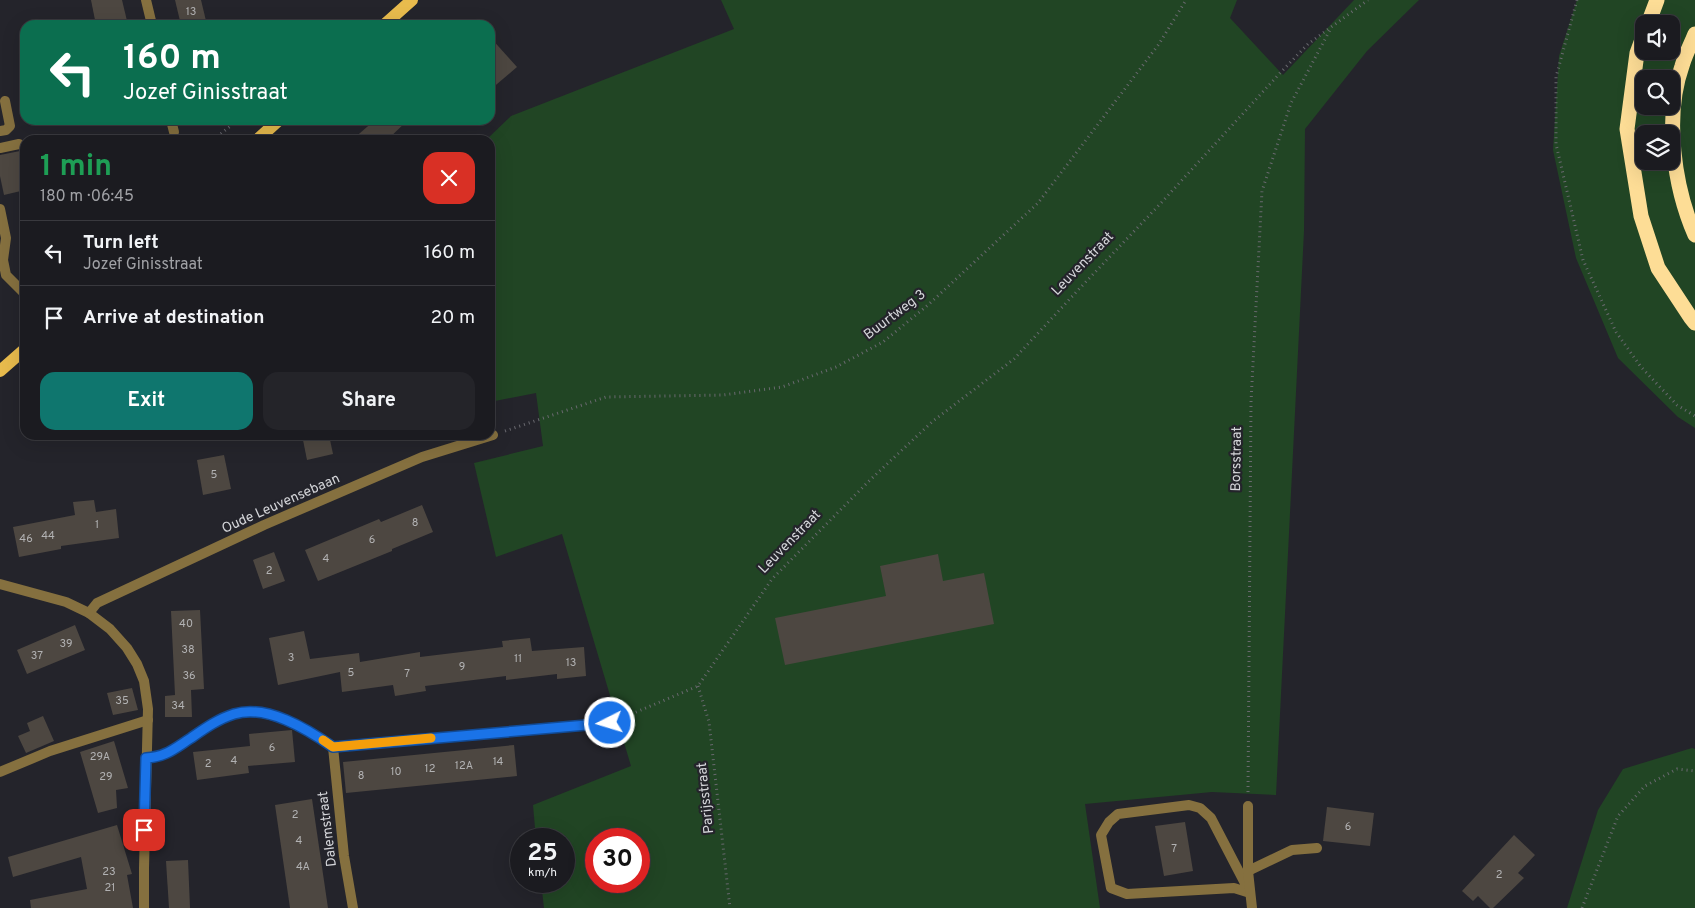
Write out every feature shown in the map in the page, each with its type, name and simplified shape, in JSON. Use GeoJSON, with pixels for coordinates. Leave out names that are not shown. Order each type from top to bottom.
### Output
{"type":"FeatureCollection","features":[{"type":"Feature","properties":{"kind":"highway"},"geometry":{"type":"LineString","coordinates":[[1651,15],[1657,0]]}},
{"type":"Feature","properties":{"kind":"highway"},"geometry":{"type":"LineString","coordinates":[[1695,34],[1681,67],[1675,98],[1673,131],[1675,168],[1685,212],[1695,235]]}},
{"type":"Feature","properties":{"kind":"highway"},"geometry":{"type":"LineString","coordinates":[[1635,60],[1627,129],[1641,216],[1658,268],[1690,318],[1695,322]]}},
{"type":"Feature","properties":{"kind":"main road"},"geometry":{"type":"LineString","coordinates":[[390,20],[412,0]]}},
{"type":"Feature","properties":{"kind":"main road"},"geometry":{"type":"LineString","coordinates":[[262,135],[274,125]]}},
{"type":"Feature","properties":{"kind":"main road"},"geometry":{"type":"LineString","coordinates":[[0,371],[20,353]]}},
{"type":"Feature","properties":{"kind":"street"},"geometry":{"type":"LineString","coordinates":[[146,0],[151,20]]}},
{"type":"Feature","properties":{"kind":"street"},"geometry":{"type":"LineString","coordinates":[[0,131],[6,130],[10,126],[5,101]]}},
{"type":"Feature","properties":{"kind":"street"},"geometry":{"type":"LineString","coordinates":[[172,125],[174,132]]}},
{"type":"Feature","properties":{"kind":"street"},"geometry":{"type":"LineString","coordinates":[[0,148],[19,144]]}},
{"type":"Feature","properties":{"kind":"street"},"geometry":{"type":"LineString","coordinates":[[0,209],[6,238],[3,260],[6,275],[20,289]]}},
{"type":"Feature","properties":{"kind":"street","name":"Oude Leuvensebaan"},"geometry":{"type":"LineString","coordinates":[[89,613],[97,602],[264,525],[422,457],[479,440]]}},
{"type":"Feature","properties":{"kind":"street"},"geometry":{"type":"LineString","coordinates":[[0,584],[66,602],[89,613],[110,629],[127,648],[137,664],[144,681],[148,720],[144,908]]}},
{"type":"Feature","properties":{"kind":"street"},"geometry":{"type":"LineString","coordinates":[[146,758],[160,758],[214,723],[235,714],[259,711],[286,720],[313,733],[333,747],[610,723]]}},
{"type":"Feature","properties":{"kind":"street"},"geometry":{"type":"LineString","coordinates":[[0,772],[50,751],[148,720]]}},
{"type":"Feature","properties":{"kind":"street","name":"Dalemstraat"},"geometry":{"type":"LineString","coordinates":[[333,747],[344,856],[353,908]]}},
{"type":"Feature","properties":{"kind":"street"},"geometry":{"type":"LineString","coordinates":[[1189,806],[1200,808],[1211,818],[1250,893],[1234,888],[1127,894],[1111,888],[1101,835],[1109,822],[1118,814],[1189,806]]}},
{"type":"Feature","properties":{"kind":"street"},"geometry":{"type":"LineString","coordinates":[[1248,806],[1248,871],[1252,908]]}},
{"type":"Feature","properties":{"kind":"street"},"geometry":{"type":"LineString","coordinates":[[1248,871],[1292,850],[1317,848]]}},
{"type":"Feature","properties":{"kind":"path","name":"Buurtweg 3"},"geometry":{"type":"LineString","coordinates":[[495,435],[606,397],[723,395],[782,387],[836,367],[883,342],[928,305],[1038,203],[1159,44],[1186,0]]}},
{"type":"Feature","properties":{"kind":"path","name":"Leuvenstraat"},"geometry":{"type":"LineString","coordinates":[[698,686],[772,579],[870,480],[933,421],[1014,359],[1308,44],[1368,0]]}},
{"type":"Feature","properties":{"kind":"path"},"geometry":{"type":"LineString","coordinates":[[1577,0],[1556,77],[1556,144],[1583,260],[1616,332],[1641,367],[1677,405],[1695,416]]}},
{"type":"Feature","properties":{"kind":"path","name":"Borsstraat"},"geometry":{"type":"LineString","coordinates":[[1248,806],[1251,402],[1262,191],[1291,103],[1333,25]]}},
{"type":"Feature","properties":{"kind":"path"},"geometry":{"type":"LineString","coordinates":[[220,135],[232,125]]}},
{"type":"Feature","properties":{"kind":"path"},"geometry":{"type":"LineString","coordinates":[[610,723],[698,686]]}},
{"type":"Feature","properties":{"kind":"path","name":"Parijsstraat"},"geometry":{"type":"LineString","coordinates":[[698,686],[709,722],[730,908]]}},
{"type":"Feature","properties":{"kind":"path"},"geometry":{"type":"LineString","coordinates":[[1582,908],[1618,816],[1645,786],[1677,769],[1695,770]]}},
{"type":"Feature","properties":{"kind":"green space"},"geometry":{"type":"Polygon","coordinates":[[[721,0],[1237,0],[1230,18],[1283,75],[1354,0],[1419,0],[1367,51],[1305,129],[1304,231],[1276,795],[1212,792],[1085,804],[1100,908],[544,908],[542,893],[575,893],[575,828],[535,828],[533,805],[631,766],[562,534],[496,557],[474,463],[543,446],[536,393],[495,401],[495,135],[491,135],[511,116],[734,29],[721,0]]]}},
{"type":"Feature","properties":{"kind":"green space"},"geometry":{"type":"Polygon","coordinates":[[[1577,0],[1695,0],[1695,428],[1678,417],[1618,358],[1576,258],[1553,150],[1559,56],[1577,0]]]}},
{"type":"Feature","properties":{"kind":"green space"},"geometry":{"type":"Polygon","coordinates":[[[1692,748],[1695,749],[1695,908],[1567,908],[1598,810],[1623,769],[1692,748]]]}},
{"type":"Feature","properties":{"kind":"building"},"geometry":{"type":"Polygon","coordinates":[[[91,0],[122,0],[127,20],[95,20],[91,0]]]}},
{"type":"Feature","properties":{"kind":"building"},"geometry":{"type":"Polygon","coordinates":[[[175,0],[201,0],[206,20],[180,20],[175,0]]]}},
{"type":"Feature","properties":{"kind":"building"},"geometry":{"type":"Polygon","coordinates":[[[495,43],[517,67],[495,86],[495,43]]]}},
{"type":"Feature","properties":{"kind":"building"},"geometry":{"type":"Polygon","coordinates":[[[369,125],[403,125],[392,135],[358,135],[369,125]]]}},
{"type":"Feature","properties":{"kind":"building"},"geometry":{"type":"Polygon","coordinates":[[[20,151],[20,191],[4,195],[0,176],[0,155],[20,151]]]}},
{"type":"Feature","properties":{"kind":"building"},"geometry":{"type":"Polygon","coordinates":[[[303,440],[330,440],[333,454],[307,460],[303,440]]]}},
{"type":"Feature","properties":{"kind":"building"},"geometry":{"type":"Polygon","coordinates":[[[224,455],[231,489],[203,495],[197,460],[224,455]]]}},
{"type":"Feature","properties":{"kind":"building"},"geometry":{"type":"Polygon","coordinates":[[[94,500],[96,512],[116,509],[119,538],[61,546],[61,549],[19,557],[13,527],[75,515],[73,502],[94,500]]]}},
{"type":"Feature","properties":{"kind":"building"},"geometry":{"type":"Polygon","coordinates":[[[422,505],[433,532],[318,581],[305,550],[379,519],[381,522],[422,505]]]}},
{"type":"Feature","properties":{"kind":"building"},"geometry":{"type":"Polygon","coordinates":[[[274,552],[285,581],[263,589],[253,560],[274,552]]]}},
{"type":"Feature","properties":{"kind":"building"},"geometry":{"type":"Polygon","coordinates":[[[938,554],[943,581],[984,573],[994,624],[785,665],[775,618],[886,596],[880,566],[938,554]]]}},
{"type":"Feature","properties":{"kind":"building"},"geometry":{"type":"Polygon","coordinates":[[[200,610],[204,689],[191,690],[192,717],[165,717],[165,696],[175,695],[171,611],[200,610]]]}},
{"type":"Feature","properties":{"kind":"building"},"geometry":{"type":"Polygon","coordinates":[[[75,625],[85,650],[27,674],[17,650],[75,625]]]}},
{"type":"Feature","properties":{"kind":"building"},"geometry":{"type":"Polygon","coordinates":[[[304,631],[310,659],[359,653],[360,662],[420,652],[420,657],[503,647],[502,641],[530,638],[532,651],[584,647],[586,676],[557,679],[557,674],[506,680],[506,676],[425,686],[426,691],[395,696],[393,685],[342,692],[340,672],[278,685],[269,638],[304,631]]]}},
{"type":"Feature","properties":{"kind":"building"},"geometry":{"type":"Polygon","coordinates":[[[132,688],[138,710],[113,715],[107,693],[132,688]]]}},
{"type":"Feature","properties":{"kind":"building"},"geometry":{"type":"Polygon","coordinates":[[[43,716],[54,741],[26,753],[18,736],[30,731],[27,723],[43,716]]]}},
{"type":"Feature","properties":{"kind":"building"},"geometry":{"type":"Polygon","coordinates":[[[292,730],[295,762],[248,766],[249,773],[197,780],[193,752],[250,746],[249,734],[292,730]]]}},
{"type":"Feature","properties":{"kind":"building"},"geometry":{"type":"Polygon","coordinates":[[[114,741],[128,788],[116,790],[117,808],[98,813],[80,752],[114,741]]]}},
{"type":"Feature","properties":{"kind":"building"},"geometry":{"type":"Polygon","coordinates":[[[514,745],[517,776],[346,793],[343,762],[514,745]]]}},
{"type":"Feature","properties":{"kind":"building"},"geometry":{"type":"Polygon","coordinates":[[[312,799],[328,908],[290,908],[275,805],[312,799]]]}},
{"type":"Feature","properties":{"kind":"building"},"geometry":{"type":"Polygon","coordinates":[[[1327,807],[1374,813],[1370,846],[1323,841],[1327,807]]]}},
{"type":"Feature","properties":{"kind":"building"},"geometry":{"type":"Polygon","coordinates":[[[1185,822],[1193,871],[1164,876],[1155,826],[1185,822]]]}},
{"type":"Feature","properties":{"kind":"building"},"geometry":{"type":"Polygon","coordinates":[[[117,825],[132,874],[127,875],[133,908],[31,908],[30,900],[87,889],[81,857],[13,877],[8,857],[117,825]]]}},
{"type":"Feature","properties":{"kind":"building"},"geometry":{"type":"Polygon","coordinates":[[[1514,835],[1535,855],[1518,873],[1524,878],[1493,908],[1490,908],[1478,896],[1473,901],[1462,891],[1514,835]]]}},
{"type":"Feature","properties":{"kind":"building"},"geometry":{"type":"Polygon","coordinates":[[[188,860],[190,908],[169,908],[166,861],[188,860]]]}},
{"type":"Feature","properties":{"kind":"slow traffic"},"geometry":{"type":"LineString","coordinates":[[323,740],[333,747],[431,738]]}},
{"type":"Feature","properties":{"kind":"route"},"geometry":{"type":"LineString","coordinates":[[144,830],[146,758],[160,758],[214,723],[235,714],[259,711],[286,720],[313,733],[333,747],[610,723]]}}]}
